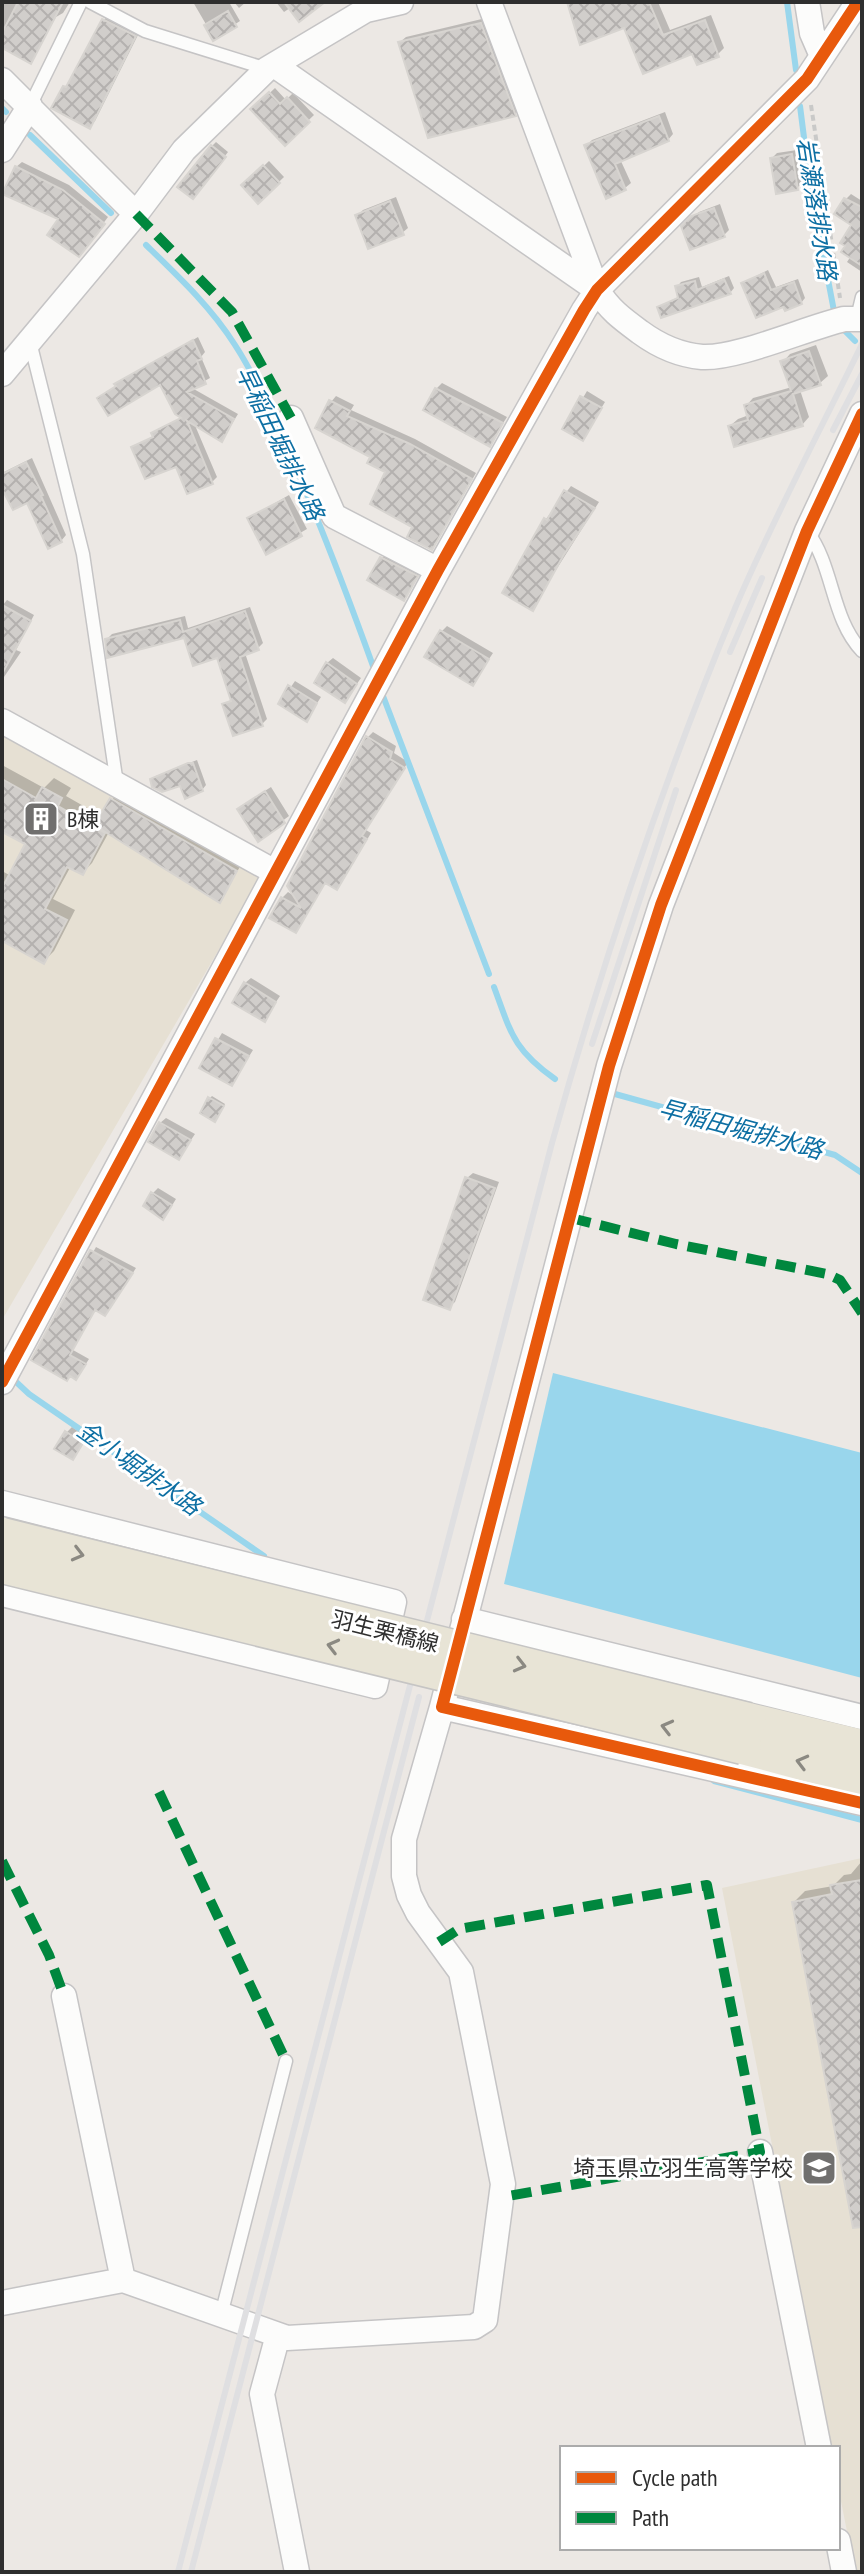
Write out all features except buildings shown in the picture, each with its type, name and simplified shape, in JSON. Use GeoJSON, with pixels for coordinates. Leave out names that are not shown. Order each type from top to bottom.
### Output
{"type":"FeatureCollection","features":[{"type":"Feature","properties":{"kind":"main road","name":"羽生栗橋線"},"geometry":{"type":"LineString","coordinates":[[2,1536],[746,1733],[862,1778]]}},
{"type":"Feature","properties":{"kind":"main road","name":"羽生栗橋線"},"geometry":{"type":"LineString","coordinates":[[2,1565],[746,1733],[862,1748]]}},
{"type":"Feature","properties":{"kind":"street"},"geometry":{"type":"LineString","coordinates":[[2,374],[136,214],[184,150],[271,67],[366,10],[401,2]]}},
{"type":"Feature","properties":{"kind":"street"},"geometry":{"type":"LineString","coordinates":[[489,2],[597,290],[610,310],[675,352],[704,357],[731,353],[856,313]]}},
{"type":"Feature","properties":{"kind":"street"},"geometry":{"type":"LineString","coordinates":[[807,2],[812,33],[822,56]]}},
{"type":"Feature","properties":{"kind":"street"},"geometry":{"type":"LineString","coordinates":[[2,1382],[438,570],[597,290],[807,79],[858,2]]}},
{"type":"Feature","properties":{"kind":"street"},"geometry":{"type":"LineString","coordinates":[[271,67],[597,290]]}},
{"type":"Feature","properties":{"kind":"street"},"geometry":{"type":"LineString","coordinates":[[2,80],[136,214]]}},
{"type":"Feature","properties":{"kind":"street"},"geometry":{"type":"LineString","coordinates":[[2,150],[30,106]]}},
{"type":"Feature","properties":{"kind":"street"},"geometry":{"type":"LineString","coordinates":[[2,2303],[123,2280],[287,2338],[474,2327],[485,2320],[503,2184],[461,1972],[418,1913],[409,1895],[404,1876],[404,1839],[442,1707],[609,1066],[661,905],[807,531],[862,414]]}},
{"type":"Feature","properties":{"kind":"street"},"geometry":{"type":"LineString","coordinates":[[291,418],[334,516],[438,570]]}},
{"type":"Feature","properties":{"kind":"street"},"geometry":{"type":"LineString","coordinates":[[2,721],[275,872]]}},
{"type":"Feature","properties":{"kind":"street"},"geometry":{"type":"LineString","coordinates":[[2,1503],[394,1602],[375,1686],[2,1594]]}},
{"type":"Feature","properties":{"kind":"street"},"geometry":{"type":"LineString","coordinates":[[464,1619],[862,1717]]}},
{"type":"Feature","properties":{"kind":"street"},"geometry":{"type":"LineString","coordinates":[[442,1707],[862,1803]]}},
{"type":"Feature","properties":{"kind":"street"},"geometry":{"type":"LineString","coordinates":[[64,1996],[123,2280]]}},
{"type":"Feature","properties":{"kind":"street"},"geometry":{"type":"LineString","coordinates":[[760,2152],[819,2446]]}},
{"type":"Feature","properties":{"kind":"street"},"geometry":{"type":"LineString","coordinates":[[278,2335],[262,2394],[297,2572]]}},
{"type":"Feature","properties":{"kind":"street"},"geometry":{"type":"LineString","coordinates":[[840,2550],[844,2572]]}},
{"type":"Feature","properties":{"kind":"lane"},"geometry":{"type":"LineString","coordinates":[[30,106],[81,2]]}},
{"type":"Feature","properties":{"kind":"lane"},"geometry":{"type":"LineString","coordinates":[[90,2],[145,31],[271,67]]}},
{"type":"Feature","properties":{"kind":"lane"},"geometry":{"type":"LineString","coordinates":[[30,342],[83,554],[117,784]]}},
{"type":"Feature","properties":{"kind":"lane"},"geometry":{"type":"LineString","coordinates":[[807,531],[816,546],[851,637],[862,651]]}},
{"type":"Feature","properties":{"kind":"lane"},"geometry":{"type":"LineString","coordinates":[[221,2315],[286,2061]]}},
{"type":"Feature","properties":{"kind":"path"},"geometry":{"type":"LineString","coordinates":[[807,79],[831,252],[856,313]]}},
{"type":"Feature","properties":{"kind":"shaded area"},"geometry":{"type":"Polygon","coordinates":[[[2,732],[262,876],[2,1320],[2,732]]]}},
{"type":"Feature","properties":{"kind":"shaded area","name":"埼玉県立羽生高等学校"},"geometry":{"type":"Polygon","coordinates":[[[862,1858],[862,2572],[855,2572],[840,2496],[840,2446],[831,2446],[722,1888],[862,1858]]]}},
{"type":"Feature","properties":{"kind":"water"},"geometry":{"type":"Polygon","coordinates":[[[553,1373],[862,1453],[862,1678],[504,1584],[553,1373]]]}},
{"type":"Feature","properties":{"kind":"waterway","name":"岩瀬落排水路"},"geometry":{"type":"LineString","coordinates":[[787,2],[796,70]]}},
{"type":"Feature","properties":{"kind":"waterway","name":"岩瀬落排水路"},"geometry":{"type":"LineString","coordinates":[[800,106],[810,185],[834,311]]}},
{"type":"Feature","properties":{"kind":"waterway","name":"早稲田堀排水路"},"geometry":{"type":"LineString","coordinates":[[2,108],[6,112]]}},
{"type":"Feature","properties":{"kind":"waterway","name":"早稲田堀排水路"},"geometry":{"type":"LineString","coordinates":[[30,135],[111,213]]}},
{"type":"Feature","properties":{"kind":"waterway","name":"早稲田堀排水路"},"geometry":{"type":"LineString","coordinates":[[146,245],[194,292],[235,345],[250,371],[312,507],[373,666]]}},
{"type":"Feature","properties":{"kind":"waterway","name":"岩瀬落排水路"},"geometry":{"type":"LineString","coordinates":[[845,331],[855,341]]}},
{"type":"Feature","properties":{"kind":"waterway","name":"早稲田堀排水路"},"geometry":{"type":"LineString","coordinates":[[383,696],[489,974]]}},
{"type":"Feature","properties":{"kind":"waterway","name":"早稲田堀排水路"},"geometry":{"type":"LineString","coordinates":[[494,987],[515,1039],[530,1058],[555,1079]]}},
{"type":"Feature","properties":{"kind":"waterway","name":"早稲田堀排水路"},"geometry":{"type":"LineString","coordinates":[[615,1094],[835,1155],[862,1173]]}},
{"type":"Feature","properties":{"kind":"waterway","name":"金小堀排水路"},"geometry":{"type":"LineString","coordinates":[[13,1379],[29,1394],[264,1556]]}},
{"type":"Feature","properties":{"kind":"waterway","name":"金小堀排水路"},"geometry":{"type":"LineString","coordinates":[[714,1781],[862,1820]]}},
{"type":"Feature","properties":{"kind":"railway"},"geometry":{"type":"LineString","coordinates":[[178,2572],[552,1143],[592,1006],[659,805],[709,672],[781,507],[862,344]]}},
{"type":"Feature","properties":{"kind":"railway"},"geometry":{"type":"LineString","coordinates":[[833,430],[862,374]]}},
{"type":"Feature","properties":{"kind":"railway"},"geometry":{"type":"LineString","coordinates":[[730,652],[762,578]]}},
{"type":"Feature","properties":{"kind":"railway"},"geometry":{"type":"LineString","coordinates":[[592,1044],[676,790]]}},
{"type":"Feature","properties":{"kind":"railway"},"geometry":{"type":"LineString","coordinates":[[191,2572],[419,1697]]}},
{"type":"Feature","properties":{"kind":"marked path"},"geometry":{"type":"LineString","coordinates":[[136,214],[232,312],[291,418]]}},
{"type":"Feature","properties":{"kind":"marked path"},"geometry":{"type":"LineString","coordinates":[[571,1218],[676,1244],[827,1274],[840,1280],[862,1313]]}},
{"type":"Feature","properties":{"kind":"marked path"},"geometry":{"type":"LineString","coordinates":[[159,1792],[286,2061]]}},
{"type":"Feature","properties":{"kind":"marked path"},"geometry":{"type":"LineString","coordinates":[[2,1861],[49,1955],[64,1996]]}},
{"type":"Feature","properties":{"kind":"marked path"},"geometry":{"type":"LineString","coordinates":[[439,1942],[459,1929],[707,1885],[760,2152],[502,2197]]}},
{"type":"Feature","properties":{"kind":"cycle path"},"geometry":{"type":"LineString","coordinates":[[2,1382],[438,570],[584,310],[597,290],[807,79],[858,2]]}},
{"type":"Feature","properties":{"kind":"cycle path"},"geometry":{"type":"LineString","coordinates":[[862,414],[807,531],[661,905],[609,1066],[442,1707],[862,1803]]}},
{"type":"Feature","properties":{"kind":"place","name":"B棟"},"geometry":{"type":"Point","coordinates":[41,819]}},
{"type":"Feature","properties":{"kind":"place","name":"埼玉県立羽生高等学校"},"geometry":{"type":"Point","coordinates":[819,2168]}}]}
